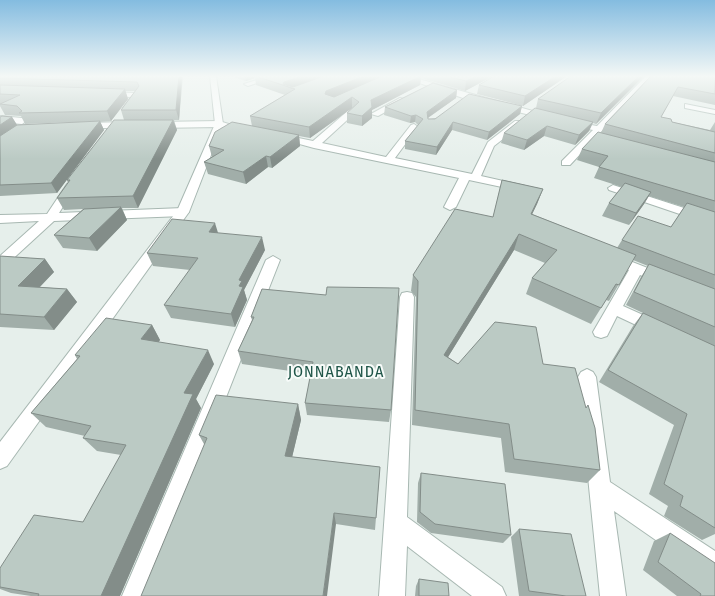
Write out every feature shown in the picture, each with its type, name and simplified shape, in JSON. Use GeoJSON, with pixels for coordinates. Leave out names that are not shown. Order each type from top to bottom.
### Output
{"type":"FeatureCollection","features":[{"type":"Feature","properties":{"kind":"street"},"geometry":{"type":"LineString","coordinates":[[113,128],[129,104]]}},
{"type":"Feature","properties":{"kind":"street"},"geometry":{"type":"LineString","coordinates":[[0,459],[183,212],[219,124],[216,104]]}},
{"type":"Feature","properties":{"kind":"street"},"geometry":{"type":"LineString","coordinates":[[375,114],[395,104]]}},
{"type":"Feature","properties":{"kind":"street"},"geometry":{"type":"LineString","coordinates":[[501,104],[598,129]]}},
{"type":"Feature","properties":{"kind":"street"},"geometry":{"type":"LineString","coordinates":[[566,163],[623,104]]}},
{"type":"Feature","properties":{"kind":"street"},"geometry":{"type":"LineString","coordinates":[[688,106],[711,111]]}},
{"type":"Feature","properties":{"kind":"street"},"geometry":{"type":"LineString","coordinates":[[450,207],[491,145],[529,110]]}},
{"type":"Feature","properties":{"kind":"street"},"geometry":{"type":"LineString","coordinates":[[314,145],[353,111]]}},
{"type":"Feature","properties":{"kind":"street"},"geometry":{"type":"LineString","coordinates":[[0,119],[24,126]]}},
{"type":"Feature","properties":{"kind":"street"},"geometry":{"type":"LineString","coordinates":[[78,126],[113,128],[219,124],[238,125],[252,131]]}},
{"type":"Feature","properties":{"kind":"street"},"geometry":{"type":"LineString","coordinates":[[388,161],[414,127]]}},
{"type":"Feature","properties":{"kind":"street"},"geometry":{"type":"LineString","coordinates":[[270,135],[532,190]]}},
{"type":"Feature","properties":{"kind":"street"},"geometry":{"type":"LineString","coordinates":[[589,137],[607,142]]}},
{"type":"Feature","properties":{"kind":"street"},"geometry":{"type":"LineString","coordinates":[[0,263],[51,217],[60,200],[76,178]]}},
{"type":"Feature","properties":{"kind":"street"},"geometry":{"type":"LineString","coordinates":[[613,188],[715,222]]}},
{"type":"Feature","properties":{"kind":"street"},"geometry":{"type":"LineString","coordinates":[[0,219],[183,212]]}},
{"type":"Feature","properties":{"kind":"street"},"geometry":{"type":"LineString","coordinates":[[602,254],[680,286]]}},
{"type":"Feature","properties":{"kind":"street"},"geometry":{"type":"LineString","coordinates":[[135,596],[273,260]]}},
{"type":"Feature","properties":{"kind":"street"},"geometry":{"type":"LineString","coordinates":[[601,332],[637,268]]}},
{"type":"Feature","properties":{"kind":"street"},"geometry":{"type":"LineString","coordinates":[[392,596],[407,297]]}},
{"type":"Feature","properties":{"kind":"street"},"geometry":{"type":"LineString","coordinates":[[614,308],[673,336]]}},
{"type":"Feature","properties":{"kind":"street"},"geometry":{"type":"LineString","coordinates":[[587,377],[613,596]]}},
{"type":"Feature","properties":{"kind":"street"},"geometry":{"type":"LineString","coordinates":[[600,488],[715,566]]}},
{"type":"Feature","properties":{"kind":"street"},"geometry":{"type":"LineString","coordinates":[[397,524],[493,596]]}},
{"type":"Feature","properties":{"kind":"building"},"geometry":{"type":"Polygon","coordinates":[[[0,104],[113,104],[107,111],[19,113],[22,111],[17,106],[0,104]]]}},
{"type":"Feature","properties":{"kind":"building"},"geometry":{"type":"Polygon","coordinates":[[[126,104],[177,104],[176,110],[121,110],[126,104]]]}},
{"type":"Feature","properties":{"kind":"building"},"geometry":{"type":"Polygon","coordinates":[[[270,104],[342,104],[309,127],[250,116],[270,104]]]}},
{"type":"Feature","properties":{"kind":"building"},"geometry":{"type":"Polygon","coordinates":[[[357,104],[372,104],[372,107],[362,116],[347,113],[357,104]]]}},
{"type":"Feature","properties":{"kind":"building"},"geometry":{"type":"Polygon","coordinates":[[[391,104],[438,104],[427,112],[428,119],[435,119],[456,104],[512,104],[522,106],[489,132],[453,122],[437,147],[405,141],[423,119],[416,115],[411,116],[385,107],[391,104]]]}},
{"type":"Feature","properties":{"kind":"building"},"geometry":{"type":"Polygon","coordinates":[[[560,104],[610,104],[601,113],[560,104]]]}},
{"type":"Feature","properties":{"kind":"building"},"geometry":{"type":"Polygon","coordinates":[[[624,104],[668,104],[661,117],[671,119],[672,122],[715,132],[715,153],[605,124],[624,104]]]}},
{"type":"Feature","properties":{"kind":"building"},"geometry":{"type":"Polygon","coordinates":[[[535,108],[593,122],[579,135],[547,126],[527,140],[504,133],[535,108]]]}},
{"type":"Feature","properties":{"kind":"building"},"geometry":{"type":"Polygon","coordinates":[[[0,117],[12,117],[0,125],[0,117]]]}},
{"type":"Feature","properties":{"kind":"building"},"geometry":{"type":"Polygon","coordinates":[[[114,120],[173,120],[133,196],[57,198],[70,180],[67,180],[114,120]]]}},
{"type":"Feature","properties":{"kind":"building"},"geometry":{"type":"Polygon","coordinates":[[[100,121],[51,183],[0,185],[0,136],[17,125],[100,121]]]}},
{"type":"Feature","properties":{"kind":"building"},"geometry":{"type":"Polygon","coordinates":[[[232,122],[299,135],[270,157],[266,156],[243,172],[204,162],[224,150],[209,146],[215,132],[232,122]]]}},
{"type":"Feature","properties":{"kind":"building"},"geometry":{"type":"Polygon","coordinates":[[[598,132],[715,162],[715,201],[599,167],[608,156],[582,149],[598,132]]]}},
{"type":"Feature","properties":{"kind":"building"},"geometry":{"type":"Polygon","coordinates":[[[502,180],[543,189],[531,214],[636,255],[619,285],[616,284],[601,308],[532,278],[557,250],[519,234],[444,355],[458,364],[495,322],[536,327],[543,364],[575,368],[586,408],[588,405],[595,428],[600,470],[514,459],[509,424],[415,410],[418,281],[413,275],[455,209],[493,217],[502,180]]]}},
{"type":"Feature","properties":{"kind":"building"},"geometry":{"type":"Polygon","coordinates":[[[625,183],[651,192],[636,213],[609,203],[625,183]]]}},
{"type":"Feature","properties":{"kind":"building"},"geometry":{"type":"Polygon","coordinates":[[[687,203],[715,212],[715,275],[622,240],[638,216],[671,227],[687,203]]]}},
{"type":"Feature","properties":{"kind":"building"},"geometry":{"type":"Polygon","coordinates":[[[121,207],[89,238],[54,235],[84,209],[121,207]]]}},
{"type":"Feature","properties":{"kind":"building"},"geometry":{"type":"Polygon","coordinates":[[[172,219],[215,223],[209,232],[262,237],[239,280],[242,281],[239,286],[243,287],[231,314],[164,305],[198,258],[147,253],[172,219]]]}},
{"type":"Feature","properties":{"kind":"building"},"geometry":{"type":"Polygon","coordinates":[[[0,256],[45,259],[18,286],[67,289],[44,317],[0,314],[0,256]]]}},
{"type":"Feature","properties":{"kind":"building"},"geometry":{"type":"Polygon","coordinates":[[[649,264],[715,289],[715,327],[634,292],[649,264]]]}},
{"type":"Feature","properties":{"kind":"building"},"geometry":{"type":"Polygon","coordinates":[[[327,287],[399,288],[391,410],[305,403],[313,362],[238,351],[254,317],[251,317],[262,289],[326,295],[327,287]]]}},
{"type":"Feature","properties":{"kind":"building"},"geometry":{"type":"Polygon","coordinates":[[[643,313],[715,346],[715,528],[680,506],[683,496],[664,484],[687,414],[608,370],[643,313]]]}},
{"type":"Feature","properties":{"kind":"building"},"geometry":{"type":"Polygon","coordinates":[[[106,318],[152,325],[141,339],[208,350],[184,393],[193,394],[101,596],[38,596],[39,594],[0,587],[0,568],[34,515],[83,522],[126,445],[83,438],[91,426],[31,413],[80,356],[75,355],[106,318]]]}},
{"type":"Feature","properties":{"kind":"building"},"geometry":{"type":"Polygon","coordinates":[[[216,395],[298,404],[285,456],[380,467],[376,518],[334,513],[323,596],[141,596],[207,438],[199,435],[216,395]]]}},
{"type":"Feature","properties":{"kind":"building"},"geometry":{"type":"Polygon","coordinates":[[[421,473],[505,484],[511,535],[435,524],[420,512],[421,473]]]}},
{"type":"Feature","properties":{"kind":"building"},"geometry":{"type":"Polygon","coordinates":[[[519,529],[571,534],[586,596],[566,596],[529,591],[519,529]]]}},
{"type":"Feature","properties":{"kind":"building"},"geometry":{"type":"Polygon","coordinates":[[[670,533],[715,563],[715,596],[700,596],[701,594],[658,562],[670,533]]]}},
{"type":"Feature","properties":{"kind":"building"},"geometry":{"type":"Polygon","coordinates":[[[419,579],[448,583],[449,596],[419,596],[419,579]]]}},
{"type":"Feature","properties":{"kind":"district","name":"JONNABANDA"},"geometry":{"type":"Point","coordinates":[336,371]}}]}
